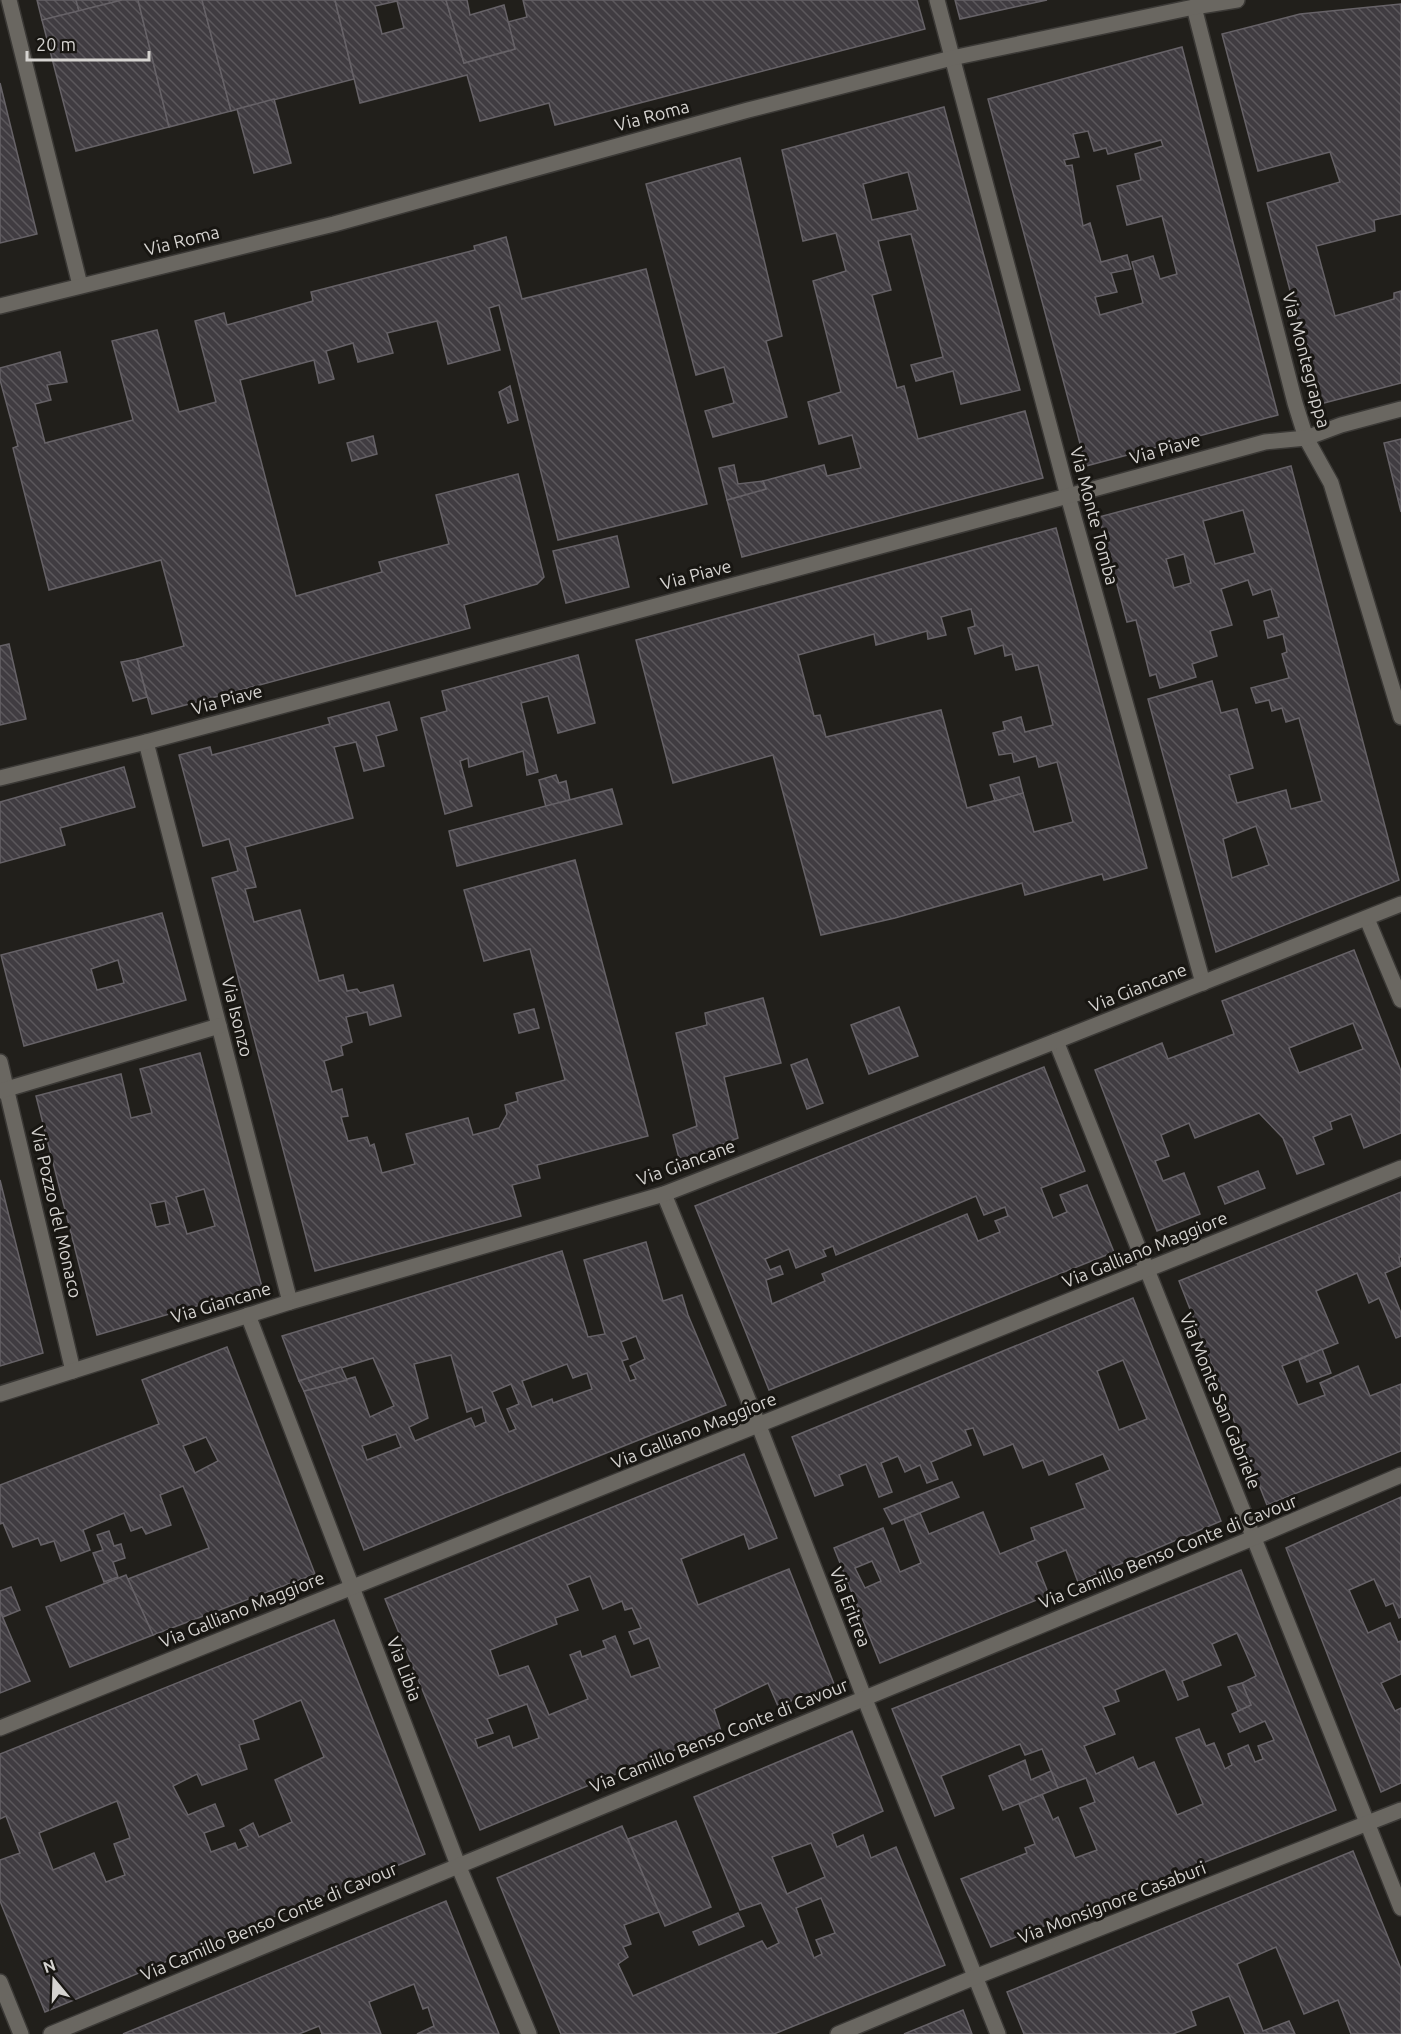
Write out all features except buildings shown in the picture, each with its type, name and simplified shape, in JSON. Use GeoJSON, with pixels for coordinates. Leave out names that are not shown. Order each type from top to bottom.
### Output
{"type":"FeatureCollection","features":[{"type":"Feature","properties":{"kind":"street"},"geometry":{"type":"LineString","coordinates":[[9,0],[80,285]]}},
{"type":"Feature","properties":{"kind":"street","name":"Via Monte Tomba"},"geometry":{"type":"LineString","coordinates":[[937,0],[1068,496],[1203,983]]}},
{"type":"Feature","properties":{"kind":"street","name":"Via Roma"},"geometry":{"type":"LineString","coordinates":[[0,306],[334,224],[748,110],[952,58],[1237,0]]}},
{"type":"Feature","properties":{"kind":"street","name":"Via Montegrappa"},"geometry":{"type":"LineString","coordinates":[[1194,7],[1306,438],[1330,483],[1401,717]]}},
{"type":"Feature","properties":{"kind":"street","name":"Via Piave"},"geometry":{"type":"LineString","coordinates":[[0,778],[146,742],[1265,442],[1306,438],[1341,424],[1401,409]]}},
{"type":"Feature","properties":{"kind":"street","name":"Via Isonzo"},"geometry":{"type":"LineString","coordinates":[[146,742],[290,1302]]}},
{"type":"Feature","properties":{"kind":"street","name":"Via Giancane"},"geometry":{"type":"LineString","coordinates":[[0,1394],[290,1302],[664,1194],[1401,904]]}},
{"type":"Feature","properties":{"kind":"street"},"geometry":{"type":"LineString","coordinates":[[1367,919],[1401,1000]]}},
{"type":"Feature","properties":{"kind":"street"},"geometry":{"type":"LineString","coordinates":[[4,1090],[219,1026]]}},
{"type":"Feature","properties":{"kind":"street","name":"Via Monte San Gabriele"},"geometry":{"type":"LineString","coordinates":[[1056,1041],[1401,1908]]}},
{"type":"Feature","properties":{"kind":"street","name":"Via Pozzo del Monaco"},"geometry":{"type":"LineString","coordinates":[[0,1062],[4,1090],[73,1371]]}},
{"type":"Feature","properties":{"kind":"street","name":"Via Galliano Maggiore"},"geometry":{"type":"LineString","coordinates":[[0,1728],[1401,1168]]}},
{"type":"Feature","properties":{"kind":"street","name":"Via Eritrea"},"geometry":{"type":"LineString","coordinates":[[664,1194],[759,1426],[998,2034]]}},
{"type":"Feature","properties":{"kind":"street","name":"Via Libia"},"geometry":{"type":"LineString","coordinates":[[248,1315],[458,1865],[529,2034]]}},
{"type":"Feature","properties":{"kind":"street","name":"Via Camillo Benso Conte di Cavour"},"geometry":{"type":"LineString","coordinates":[[51,2034],[864,1697],[1253,1539],[1401,1475]]}},
{"type":"Feature","properties":{"kind":"street","name":"Via Monsignore Casaburi"},"geometry":{"type":"LineString","coordinates":[[838,2034],[975,1977],[1401,1810]]}},
{"type":"Feature","properties":{"kind":"street"},"geometry":{"type":"LineString","coordinates":[[0,1982],[21,2034]]}}]}
